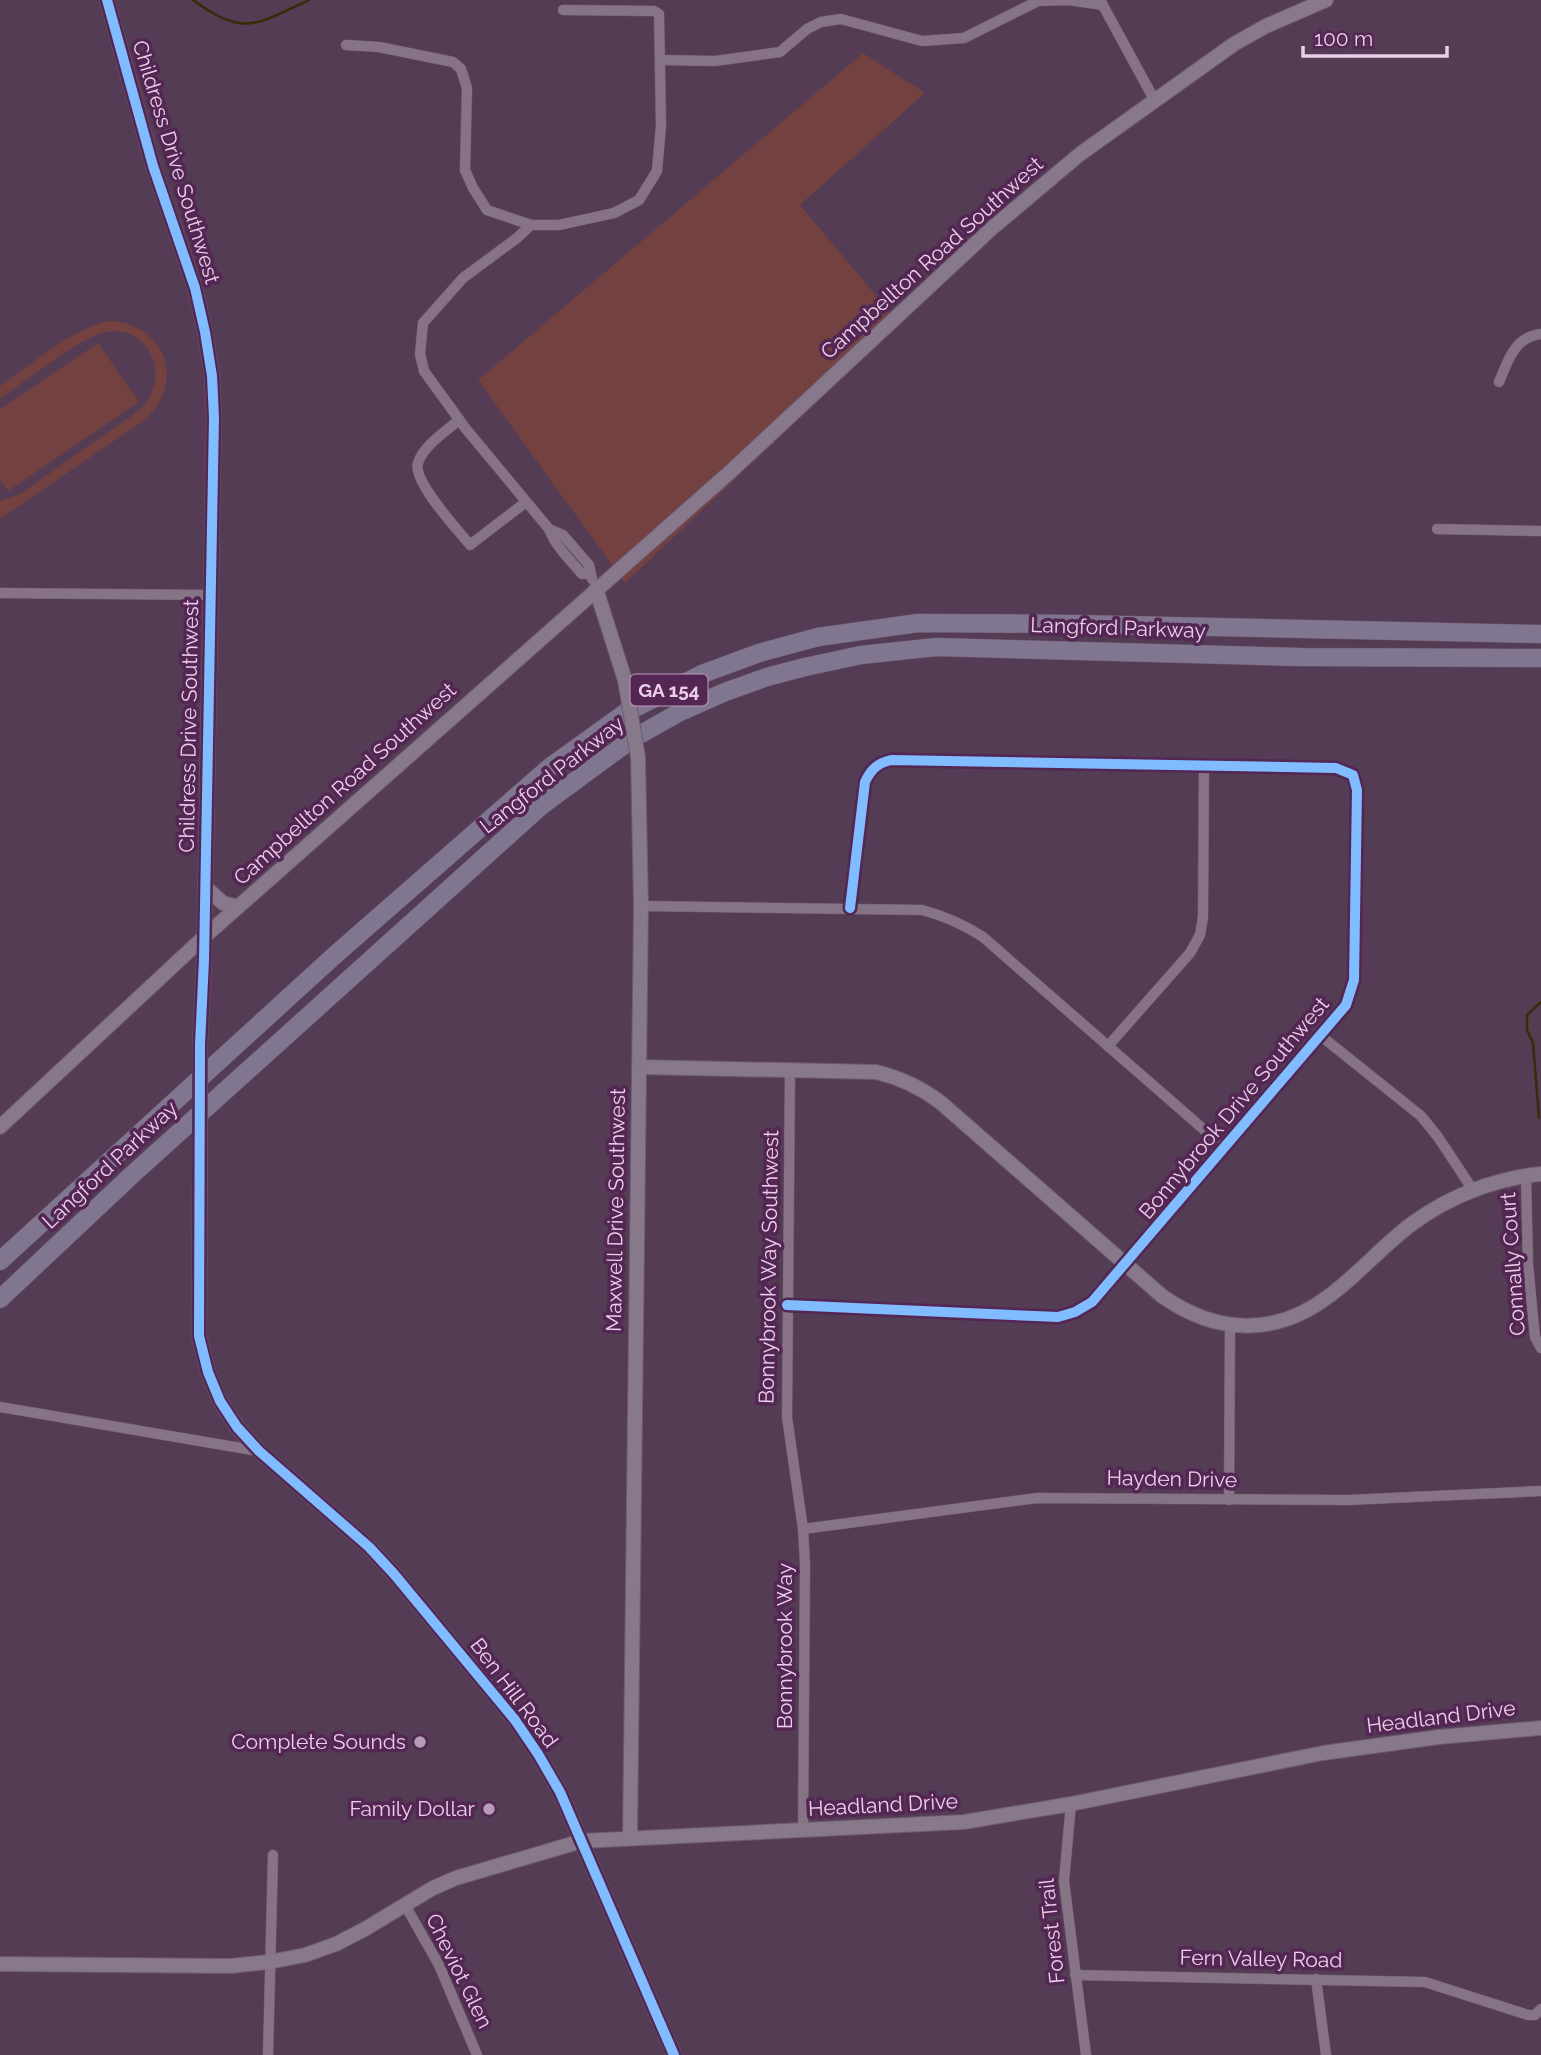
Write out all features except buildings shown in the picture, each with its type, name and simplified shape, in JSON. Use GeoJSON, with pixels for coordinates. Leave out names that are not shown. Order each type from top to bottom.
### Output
{"type":"FeatureCollection","features":[{"type":"Feature","properties":{"kind":"highway","name":"Langford Parkway"},"geometry":{"type":"LineString","coordinates":[[0,1261],[335,955],[550,766],[625,713],[702,674],[760,653],[817,637],[918,624],[1077,624],[1541,634]]}},
{"type":"Feature","properties":{"kind":"highway","name":"Langford Parkway"},"geometry":{"type":"LineString","coordinates":[[0,1299],[163,1146],[541,806],[632,738],[725,692],[805,667],[861,655],[936,647],[1300,657],[1541,658]]}},
{"type":"Feature","properties":{"kind":"street","name":"Childress Drive Southwest"},"geometry":{"type":"LineString","coordinates":[[107,0],[153,166],[191,276],[205,332],[212,376],[214,418],[200,1044],[199,1336],[208,1372],[220,1401],[237,1427],[259,1451]]}},
{"type":"Feature","properties":{"kind":"street","name":"Campbellton Road Southwest"},"geometry":{"type":"LineString","coordinates":[[0,1127],[204,937],[723,478],[991,229],[1080,154],[1234,44],[1266,26],[1326,0]]}},
{"type":"Feature","properties":{"kind":"street"},"geometry":{"type":"LineString","coordinates":[[660,60],[715,61],[780,52],[807,29],[821,22],[841,19],[922,41],[964,38],[1038,1],[1101,2],[1155,101]]}},
{"type":"Feature","properties":{"kind":"street"},"geometry":{"type":"LineString","coordinates":[[346,45],[379,47],[453,62],[461,69],[467,88],[466,170],[473,188],[487,210],[531,225],[559,225],[614,213],[639,200],[657,170],[661,125],[660,16],[657,12],[564,10]]}},
{"type":"Feature","properties":{"kind":"street"},"geometry":{"type":"LineString","coordinates":[[531,225],[463,278],[423,323],[420,354],[424,370],[459,420],[549,529],[554,541],[582,574],[590,574],[596,589]]}},
{"type":"Feature","properties":{"kind":"street"},"geometry":{"type":"LineString","coordinates":[[1499,382],[1511,352],[1522,340],[1541,334]]}},
{"type":"Feature","properties":{"kind":"street"},"geometry":{"type":"LineString","coordinates":[[459,420],[431,444],[418,463],[418,474],[426,490],[470,545],[526,502]]}},
{"type":"Feature","properties":{"kind":"street"},"geometry":{"type":"LineString","coordinates":[[1437,529],[1541,531]]}},
{"type":"Feature","properties":{"kind":"street","name":"Maxwell Drive Southwest"},"geometry":{"type":"LineString","coordinates":[[596,589],[625,680],[638,757],[641,906],[630,1838]]}},
{"type":"Feature","properties":{"kind":"street"},"geometry":{"type":"LineString","coordinates":[[0,593],[210,595]]}},
{"type":"Feature","properties":{"kind":"street","name":"Bonnybrook Drive Southwest"},"geometry":{"type":"LineString","coordinates":[[787,1305],[1058,1317],[1075,1312],[1093,1302],[1346,1005],[1354,980],[1357,790],[1353,775],[1336,768],[891,760],[870,771],[865,782],[850,908]]}},
{"type":"Feature","properties":{"kind":"street"},"geometry":{"type":"LineString","coordinates":[[1108,1046],[1190,953],[1200,935],[1203,916],[1204,765]]}},
{"type":"Feature","properties":{"kind":"street"},"geometry":{"type":"LineString","coordinates":[[205,887],[223,903],[238,907]]}},
{"type":"Feature","properties":{"kind":"street"},"geometry":{"type":"LineString","coordinates":[[641,906],[922,910],[944,915],[963,923],[983,937],[1225,1148]]}},
{"type":"Feature","properties":{"kind":"street"},"geometry":{"type":"LineString","coordinates":[[1321,1036],[1421,1116],[1473,1190]]}},
{"type":"Feature","properties":{"kind":"street"},"geometry":{"type":"LineString","coordinates":[[639,1067],[876,1072],[900,1078],[922,1088],[940,1102],[1162,1296],[1179,1308],[1203,1319],[1230,1325],[1271,1323],[1309,1309],[1330,1295],[1413,1223],[1442,1204],[1473,1190],[1534,1175]]}},
{"type":"Feature","properties":{"kind":"street","name":"Bonnybrook Way Southwest"},"geometry":{"type":"LineString","coordinates":[[790,1070],[787,1418],[794,1463]]}},
{"type":"Feature","properties":{"kind":"street","name":"Connally Court"},"geometry":{"type":"LineString","coordinates":[[1534,1175],[1528,1265],[1535,1337],[1541,1348]]}},
{"type":"Feature","properties":{"kind":"street"},"geometry":{"type":"LineString","coordinates":[[1229,1500],[1230,1325]]}},
{"type":"Feature","properties":{"kind":"street"},"geometry":{"type":"LineString","coordinates":[[0,1407],[259,1451]]}},
{"type":"Feature","properties":{"kind":"street","name":"Ben Hill Road"},"geometry":{"type":"LineString","coordinates":[[259,1451],[369,1547],[515,1720],[560,1792],[674,2055]]}},
{"type":"Feature","properties":{"kind":"street","name":"Bonnybrook Way"},"geometry":{"type":"LineString","coordinates":[[794,1463],[803,1528],[803,1830]]}},
{"type":"Feature","properties":{"kind":"street","name":"Hayden Drive"},"geometry":{"type":"LineString","coordinates":[[803,1528],[1037,1498],[1348,1500],[1541,1491]]}},
{"type":"Feature","properties":{"kind":"street","name":"Headland Drive"},"geometry":{"type":"LineString","coordinates":[[0,1964],[245,1965],[269,1962],[305,1955],[336,1944],[433,1888],[456,1878],[582,1841],[964,1822],[1071,1804],[1324,1753],[1438,1737],[1541,1728]]}},
{"type":"Feature","properties":{"kind":"street","name":"Forest Trail"},"geometry":{"type":"LineString","coordinates":[[1071,1804],[1064,1881],[1086,2055]]}},
{"type":"Feature","properties":{"kind":"street"},"geometry":{"type":"LineString","coordinates":[[268,2055],[273,1855]]}},
{"type":"Feature","properties":{"kind":"street","name":"Cheviot Glen"},"geometry":{"type":"LineString","coordinates":[[405,1905],[439,1965],[477,2055]]}},
{"type":"Feature","properties":{"kind":"street","name":"Fern Valley Road"},"geometry":{"type":"LineString","coordinates":[[1075,1975],[1425,1982],[1528,2015],[1535,2015],[1541,2009]]}},
{"type":"Feature","properties":{"kind":"street"},"geometry":{"type":"LineString","coordinates":[[1316,1979],[1326,2055]]}},
{"type":"Feature","properties":{"kind":"shaded area"},"geometry":{"type":"Polygon","coordinates":[[[863,53],[925,93],[800,205],[900,324],[625,583],[478,380],[863,53]]]}},
{"type":"Feature","properties":{"kind":"shaded area"},"geometry":{"type":"Polygon","coordinates":[[[112,321],[131,325],[147,334],[158,345],[165,359],[167,375],[164,391],[156,407],[143,421],[0,519],[0,501],[20,494],[137,412],[148,400],[154,386],[152,358],[146,346],[135,337],[122,332],[105,332],[82,342],[0,399],[0,386],[54,347],[84,330],[112,321]]]}},
{"type":"Feature","properties":{"kind":"shaded area"},"geometry":{"type":"Polygon","coordinates":[[[98,343],[139,402],[8,491],[0,480],[0,409],[98,343]]]}},
{"type":"Feature","properties":{"kind":"waterway"},"geometry":{"type":"LineString","coordinates":[[193,0],[210,12],[238,23],[262,21],[309,0]]}},
{"type":"Feature","properties":{"kind":"waterway"},"geometry":{"type":"LineString","coordinates":[[1539,1118],[1533,1043],[1527,1030],[1527,1015],[1541,1002]]}},
{"type":"Feature","properties":{"kind":"cycle path"},"geometry":{"type":"LineString","coordinates":[[107,0],[153,166],[195,288],[212,376],[214,418],[204,960],[200,1044],[199,1336],[208,1372],[220,1401],[237,1427],[259,1451],[369,1547],[515,1720],[560,1792],[674,2055]]}},
{"type":"Feature","properties":{"kind":"cycle path"},"geometry":{"type":"LineString","coordinates":[[787,1305],[1058,1317],[1075,1312],[1092,1302],[1346,1005],[1354,980],[1357,790],[1353,775],[1336,768],[891,760],[875,767],[865,782],[850,908]]}},
{"type":"Feature","properties":{"kind":"place","name":"Complete Sounds"},"geometry":{"type":"Point","coordinates":[420,1742]}},
{"type":"Feature","properties":{"kind":"place","name":"Family Dollar"},"geometry":{"type":"Point","coordinates":[489,1809]}}]}
